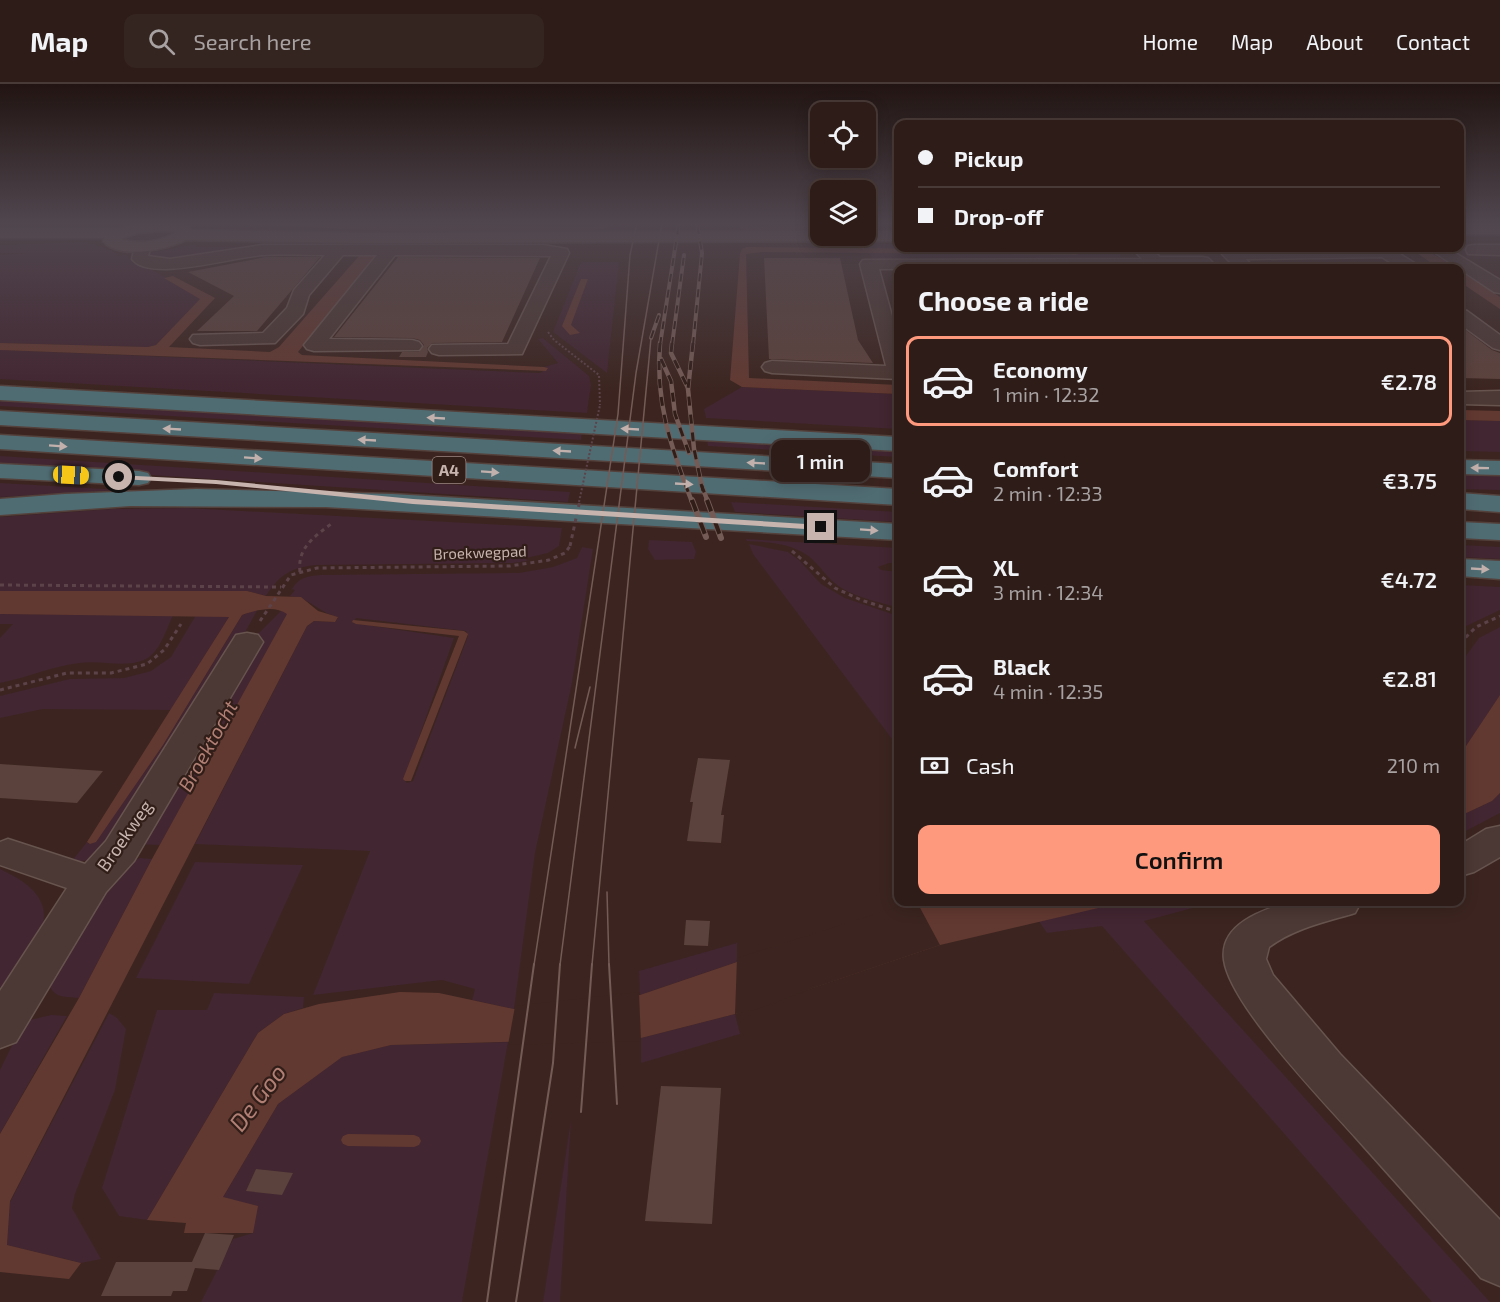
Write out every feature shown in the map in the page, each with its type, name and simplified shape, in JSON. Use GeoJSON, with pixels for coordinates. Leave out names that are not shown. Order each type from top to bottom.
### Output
{"type":"FeatureCollection","features":[{"type":"Feature","properties":{"kind":"highway"},"geometry":{"type":"LineString","coordinates":[[0,393],[894,444]]}},
{"type":"Feature","properties":{"kind":"highway","name":"A4"},"geometry":{"type":"LineString","coordinates":[[0,418],[894,471]]}},
{"type":"Feature","properties":{"kind":"highway","name":"A4"},"geometry":{"type":"LineString","coordinates":[[0,442],[894,497]]}},
{"type":"Feature","properties":{"kind":"highway"},"geometry":{"type":"LineString","coordinates":[[1464,467],[1500,468]]}},
{"type":"Feature","properties":{"kind":"highway","name":"A4"},"geometry":{"type":"LineString","coordinates":[[0,471],[216,482],[413,502]]}},
{"type":"Feature","properties":{"kind":"highway","name":"A4"},"geometry":{"type":"LineString","coordinates":[[0,507],[116,497],[162,496],[413,502],[894,532]]}},
{"type":"Feature","properties":{"kind":"highway"},"geometry":{"type":"LineString","coordinates":[[1464,501],[1500,504]]}},
{"type":"Feature","properties":{"kind":"highway"},"geometry":{"type":"LineString","coordinates":[[1464,530],[1500,532]]}},
{"type":"Feature","properties":{"kind":"highway"},"geometry":{"type":"LineString","coordinates":[[1464,568],[1500,570]]}},
{"type":"Feature","properties":{"kind":"street"},"geometry":{"type":"LineString","coordinates":[[200,339],[268,339],[296,310],[300,294],[312,280]]}},
{"type":"Feature","properties":{"kind":"street"},"geometry":{"type":"LineString","coordinates":[[366,280],[314,345],[412,346]]}},
{"type":"Feature","properties":{"kind":"street"},"geometry":{"type":"LineString","coordinates":[[439,349],[515,350],[548,280]]}},
{"type":"Feature","properties":{"kind":"street"},"geometry":{"type":"LineString","coordinates":[[876,280],[891,316],[894,340]]}},
{"type":"Feature","properties":{"kind":"street"},"geometry":{"type":"LineString","coordinates":[[1487,280],[1500,288]]}},
{"type":"Feature","properties":{"kind":"street"},"geometry":{"type":"LineString","coordinates":[[1464,318],[1500,344]]}},
{"type":"Feature","properties":{"kind":"street"},"geometry":{"type":"LineString","coordinates":[[772,367],[894,373]]}},
{"type":"Feature","properties":{"kind":"street"},"geometry":{"type":"LineString","coordinates":[[1464,398],[1500,398]]}},
{"type":"Feature","properties":{"kind":"street","name":"Broekweg"},"geometry":{"type":"LineString","coordinates":[[0,1029],[92,882],[120,851],[256,628]]}},
{"type":"Feature","properties":{"kind":"street"},"geometry":{"type":"LineString","coordinates":[[1464,860],[1500,839]]}},
{"type":"Feature","properties":{"kind":"street"},"geometry":{"type":"LineString","coordinates":[[8,853],[92,882]]}},
{"type":"Feature","properties":{"kind":"street"},"geometry":{"type":"LineString","coordinates":[[1327,906],[1281,919],[1264,927],[1249,939],[1245,959],[1254,983],[1278,1016],[1323,1068],[1500,1259]]}},
{"type":"Feature","properties":{"kind":"path","name":"Broekwegpad"},"geometry":{"type":"LineString","coordinates":[[300,572],[317,568],[510,566],[549,560],[565,553],[570,546],[600,405],[599,375],[554,340],[548,333],[552,322]]}},
{"type":"Feature","properties":{"kind":"path"},"geometry":{"type":"LineString","coordinates":[[256,628],[291,575],[300,572],[297,560],[303,547],[335,520]]}},
{"type":"Feature","properties":{"kind":"path"},"geometry":{"type":"LineString","coordinates":[[790,549],[826,582],[851,597],[894,611]]}},
{"type":"Feature","properties":{"kind":"path"},"geometry":{"type":"LineString","coordinates":[[0,585],[282,587]]}},
{"type":"Feature","properties":{"kind":"path"},"geometry":{"type":"LineString","coordinates":[[1464,639],[1476,627],[1500,616]]}},
{"type":"Feature","properties":{"kind":"path"},"geometry":{"type":"LineString","coordinates":[[0,690],[67,674],[111,672],[147,664],[164,650],[181,624]]}},
{"type":"Feature","properties":{"kind":"shaded area"},"geometry":{"type":"Polygon","coordinates":[[[0,280],[169,280],[201,299],[156,345],[148,347],[0,343],[0,280]]]}},
{"type":"Feature","properties":{"kind":"shaded area"},"geometry":{"type":"Polygon","coordinates":[[[574,280],[617,280],[607,373],[553,332],[574,280]]]}},
{"type":"Feature","properties":{"kind":"shaded area"},"geometry":{"type":"Polygon","coordinates":[[[543,338],[589,376],[591,385],[587,413],[0,379],[0,350],[540,373],[548,368],[544,367],[558,363],[538,339],[543,338]]]}},
{"type":"Feature","properties":{"kind":"shaded area"},"geometry":{"type":"Polygon","coordinates":[[[742,387],[894,394],[894,429],[706,418],[704,409],[742,387]]]}},
{"type":"Feature","properties":{"kind":"shaded area"},"geometry":{"type":"Polygon","coordinates":[[[0,398],[582,432],[581,440],[0,406],[0,398]]]}},
{"type":"Feature","properties":{"kind":"shaded area"},"geometry":{"type":"Polygon","coordinates":[[[1464,420],[1500,421],[1500,452],[1464,451],[1464,420]]]}},
{"type":"Feature","properties":{"kind":"shaded area"},"geometry":{"type":"Polygon","coordinates":[[[707,439],[894,449],[894,457],[708,446],[707,439]]]}},
{"type":"Feature","properties":{"kind":"shaded area"},"geometry":{"type":"Polygon","coordinates":[[[0,456],[570,492],[568,502],[0,465],[0,456]]]}},
{"type":"Feature","properties":{"kind":"shaded area"},"geometry":{"type":"Polygon","coordinates":[[[1464,472],[1500,474],[1500,490],[1464,489],[1464,472]]]}},
{"type":"Feature","properties":{"kind":"shaded area"},"geometry":{"type":"Polygon","coordinates":[[[0,483],[122,490],[0,497],[0,483]]]}},
{"type":"Feature","properties":{"kind":"shaded area"},"geometry":{"type":"Polygon","coordinates":[[[731,502],[894,512],[894,522],[735,512],[731,502]]]}},
{"type":"Feature","properties":{"kind":"shaded area"},"geometry":{"type":"Polygon","coordinates":[[[187,508],[562,528],[559,546],[548,553],[526,558],[527,561],[316,565],[287,573],[276,582],[266,596],[247,591],[0,591],[0,517],[111,509],[187,508]]]}},
{"type":"Feature","properties":{"kind":"shaded area"},"geometry":{"type":"Polygon","coordinates":[[[746,539],[894,548],[894,563],[878,567],[881,570],[894,572],[894,607],[858,596],[839,587],[812,559],[800,551],[786,546],[746,539]]]}},
{"type":"Feature","properties":{"kind":"shaded area"},"geometry":{"type":"Polygon","coordinates":[[[649,540],[692,542],[696,552],[694,559],[655,560],[648,549],[649,540]]]}},
{"type":"Feature","properties":{"kind":"shaded area"},"geometry":{"type":"Polygon","coordinates":[[[749,544],[788,552],[799,560],[821,584],[845,598],[894,615],[894,742],[753,554],[749,544]]]}},
{"type":"Feature","properties":{"kind":"shaded area"},"geometry":{"type":"Polygon","coordinates":[[[1464,545],[1500,547],[1500,559],[1464,557],[1464,545]]]}},
{"type":"Feature","properties":{"kind":"shaded area"},"geometry":{"type":"Polygon","coordinates":[[[582,547],[593,549],[572,683],[535,853],[514,1009],[472,1000],[475,989],[442,980],[313,995],[370,851],[195,844],[307,626],[314,621],[335,622],[338,617],[303,599],[290,596],[295,590],[292,589],[294,585],[300,580],[315,575],[519,573],[553,567],[577,558],[582,547]],[[356,618],[353,623],[454,638],[404,780],[407,783],[413,781],[468,636],[466,631],[356,618]]]}},
{"type":"Feature","properties":{"kind":"shaded area"},"geometry":{"type":"Polygon","coordinates":[[[1464,585],[1500,587],[1500,610],[1464,627],[1464,585]]]}},
{"type":"Feature","properties":{"kind":"shaded area"},"geometry":{"type":"Polygon","coordinates":[[[258,609],[227,665],[115,844],[91,860],[71,862],[87,842],[90,844],[96,841],[163,745],[242,615],[258,609]]]}},
{"type":"Feature","properties":{"kind":"shaded area"},"geometry":{"type":"Polygon","coordinates":[[[282,610],[288,613],[281,628],[160,845],[131,844],[256,636],[282,610]]]}},
{"type":"Feature","properties":{"kind":"shaded area"},"geometry":{"type":"Polygon","coordinates":[[[0,614],[173,615],[158,647],[150,657],[144,660],[121,664],[88,662],[50,669],[0,683],[0,638],[13,624],[0,624],[0,614]]]}},
{"type":"Feature","properties":{"kind":"shaded area"},"geometry":{"type":"Polygon","coordinates":[[[196,615],[229,617],[171,710],[43,709],[0,718],[0,696],[70,679],[124,678],[151,671],[171,657],[196,615]]]}},
{"type":"Feature","properties":{"kind":"shaded area"},"geometry":{"type":"Polygon","coordinates":[[[1500,627],[1500,695],[1464,749],[1464,659],[1479,638],[1500,627]]]}},
{"type":"Feature","properties":{"kind":"shaded area"},"geometry":{"type":"Polygon","coordinates":[[[1500,793],[1500,813],[1464,832],[1464,814],[1492,801],[1500,793]]]}},
{"type":"Feature","properties":{"kind":"shaded area"},"geometry":{"type":"Polygon","coordinates":[[[140,858],[152,859],[79,998],[56,994],[50,988],[44,975],[117,867],[140,858]]]}},
{"type":"Feature","properties":{"kind":"shaded area"},"geometry":{"type":"Polygon","coordinates":[[[195,862],[303,865],[249,984],[136,978],[195,862]]]}},
{"type":"Feature","properties":{"kind":"shaded area"},"geometry":{"type":"Polygon","coordinates":[[[0,869],[23,882],[37,895],[43,908],[44,923],[39,938],[9,989],[0,989],[0,869]]]}},
{"type":"Feature","properties":{"kind":"shaded area"},"geometry":{"type":"Polygon","coordinates":[[[1105,906],[1200,906],[1144,921],[1490,1302],[1432,1302],[1102,926],[1047,933],[1038,920],[1105,906]]]}},
{"type":"Feature","properties":{"kind":"shaded area"},"geometry":{"type":"Polygon","coordinates":[[[737,943],[737,962],[640,995],[639,971],[737,943]]]}},
{"type":"Feature","properties":{"kind":"shaded area"},"geometry":{"type":"Polygon","coordinates":[[[214,993],[304,997],[303,1008],[284,1014],[258,1033],[147,1220],[119,1216],[102,1188],[157,1010],[207,1010],[214,993]]]}},
{"type":"Feature","properties":{"kind":"shaded area"},"geometry":{"type":"Polygon","coordinates":[[[109,1013],[117,1018],[126,1029],[115,1090],[75,1194],[72,1208],[101,1259],[81,1263],[7,1245],[10,1202],[109,1013]]]}},
{"type":"Feature","properties":{"kind":"shaded area"},"geometry":{"type":"Polygon","coordinates":[[[735,1014],[740,1034],[641,1063],[641,1038],[735,1014]]]}},
{"type":"Feature","properties":{"kind":"shaded area"},"geometry":{"type":"Polygon","coordinates":[[[51,1015],[67,1016],[0,1134],[0,1070],[17,1035],[17,1023],[51,1015]]]}},
{"type":"Feature","properties":{"kind":"shaded area"},"geometry":{"type":"Polygon","coordinates":[[[508,1042],[462,1302],[201,1302],[233,1239],[253,1233],[223,1197],[278,1104],[341,1057],[391,1045],[508,1042]]]}},
{"type":"Feature","properties":{"kind":"shaded area"},"geometry":{"type":"Polygon","coordinates":[[[571,1120],[560,1302],[543,1302],[571,1120]]]}},
{"type":"Feature","properties":{"kind":"water"},"geometry":{"type":"Polygon","coordinates":[[[167,280],[180,280],[215,298],[169,347],[270,352],[279,347],[338,280],[356,280],[298,352],[302,355],[548,368],[546,371],[0,350],[0,343],[148,347],[156,345],[200,299],[167,280]]]}},
{"type":"Feature","properties":{"kind":"water"},"geometry":{"type":"Polygon","coordinates":[[[581,280],[588,280],[571,325],[580,333],[570,335],[562,326],[581,280]]]}},
{"type":"Feature","properties":{"kind":"water"},"geometry":{"type":"Polygon","coordinates":[[[738,280],[747,280],[749,378],[894,385],[894,394],[742,387],[730,380],[738,280]]]}},
{"type":"Feature","properties":{"kind":"water"},"geometry":{"type":"Polygon","coordinates":[[[1464,280],[1474,280],[1500,297],[1500,309],[1464,285],[1464,280]]]}},
{"type":"Feature","properties":{"kind":"water"},"geometry":{"type":"Polygon","coordinates":[[[1464,410],[1500,411],[1500,421],[1464,420],[1464,410]]]}},
{"type":"Feature","properties":{"kind":"water"},"geometry":{"type":"Polygon","coordinates":[[[0,591],[247,591],[266,596],[301,597],[318,611],[338,617],[335,622],[314,621],[307,626],[10,1201],[7,1245],[81,1263],[69,1279],[0,1272],[0,1134],[79,998],[152,859],[287,614],[271,609],[242,615],[163,745],[96,842],[90,844],[87,842],[229,617],[0,614],[0,591]]]}},
{"type":"Feature","properties":{"kind":"water"},"geometry":{"type":"Polygon","coordinates":[[[1500,695],[1500,793],[1492,801],[1464,814],[1464,749],[1500,695]]]}},
{"type":"Feature","properties":{"kind":"water","name":"De Goo"},"geometry":{"type":"Polygon","coordinates":[[[916,906],[1107,906],[940,945],[735,1014],[641,1038],[391,1045],[342,1057],[278,1104],[223,1197],[258,1206],[253,1233],[184,1233],[186,1223],[147,1220],[258,1033],[284,1014],[319,1004],[400,992],[439,993],[514,1009],[640,995],[916,906]]]}},
{"type":"Feature","properties":{"kind":"pier"},"geometry":{"type":"Polygon","coordinates":[[[919,906],[940,945],[758,1009],[735,1014],[737,958],[898,907],[919,906]]]}},
{"type":"Feature","properties":{"kind":"pier"},"geometry":{"type":"Polygon","coordinates":[[[639,992],[641,1041],[508,1045],[515,1006],[639,992]]]}},
{"type":"Feature","properties":{"kind":"building"},"geometry":{"type":"Polygon","coordinates":[[[203,280],[301,280],[257,331],[197,331],[234,296],[203,280]]]}},
{"type":"Feature","properties":{"kind":"building"},"geometry":{"type":"Polygon","coordinates":[[[380,280],[530,280],[502,342],[432,343],[427,348],[426,357],[399,357],[402,352],[419,352],[424,345],[420,340],[412,338],[334,337],[380,280]]]}},
{"type":"Feature","properties":{"kind":"building"},"geometry":{"type":"Polygon","coordinates":[[[765,280],[845,280],[858,340],[873,363],[769,359],[765,280]]]}},
{"type":"Feature","properties":{"kind":"building"},"geometry":{"type":"Polygon","coordinates":[[[1464,329],[1492,350],[1500,353],[1500,379],[1464,378],[1464,329]]]}},
{"type":"Feature","properties":{"kind":"building"},"geometry":{"type":"Polygon","coordinates":[[[698,758],[730,760],[721,815],[724,815],[721,843],[687,841],[693,802],[690,802],[698,758]]]}},
{"type":"Feature","properties":{"kind":"building"},"geometry":{"type":"Polygon","coordinates":[[[0,764],[103,771],[77,803],[0,798],[0,764]]]}},
{"type":"Feature","properties":{"kind":"building"},"geometry":{"type":"Polygon","coordinates":[[[686,920],[710,921],[708,946],[684,945],[686,920]]]}},
{"type":"Feature","properties":{"kind":"building"},"geometry":{"type":"Polygon","coordinates":[[[661,1086],[721,1088],[712,1224],[645,1221],[661,1086]]]}},
{"type":"Feature","properties":{"kind":"building"},"geometry":{"type":"Polygon","coordinates":[[[256,1169],[293,1173],[282,1195],[246,1191],[256,1169]]]}},
{"type":"Feature","properties":{"kind":"building"},"geometry":{"type":"Polygon","coordinates":[[[205,1233],[234,1235],[219,1270],[195,1268],[187,1291],[173,1291],[171,1296],[101,1296],[116,1262],[192,1262],[205,1233]]]}},
{"type":"Feature","properties":{"kind":"waterway"},"geometry":{"type":"LineString","coordinates":[[356,622],[464,634],[408,779]]}},
{"type":"Feature","properties":{"kind":"waterway"},"geometry":{"type":"LineString","coordinates":[[348,1140],[414,1141]]}},
{"type":"Feature","properties":{"kind":"tram line"},"geometry":{"type":"LineString","coordinates":[[534,965],[618,414],[628,280]]}},
{"type":"Feature","properties":{"kind":"tram line"},"geometry":{"type":"LineString","coordinates":[[560,965],[636,373],[652,280]]}},
{"type":"Feature","properties":{"kind":"tram line"},"geometry":{"type":"LineString","coordinates":[[592,965],[651,338]]}},
{"type":"Feature","properties":{"kind":"tram line"},"geometry":{"type":"LineString","coordinates":[[575,748],[590,687]]}},
{"type":"Feature","properties":{"kind":"tram line"},"geometry":{"type":"LineString","coordinates":[[607,892],[609,965]]}},
{"type":"Feature","properties":{"kind":"tram line"},"geometry":{"type":"LineString","coordinates":[[487,1302],[534,964]]}},
{"type":"Feature","properties":{"kind":"tram line"},"geometry":{"type":"LineString","coordinates":[[516,1302],[553,1063],[560,964]]}},
{"type":"Feature","properties":{"kind":"tram line"},"geometry":{"type":"LineString","coordinates":[[581,1112],[592,964]]}},
{"type":"Feature","properties":{"kind":"tram line"},"geometry":{"type":"LineString","coordinates":[[609,964],[617,1104]]}},
{"type":"Feature","properties":{"kind":"railway"},"geometry":{"type":"LineString","coordinates":[[660,345],[670,280]]}},
{"type":"Feature","properties":{"kind":"railway"},"geometry":{"type":"LineString","coordinates":[[672,345],[681,280]]}},
{"type":"Feature","properties":{"kind":"railway"},"geometry":{"type":"LineString","coordinates":[[693,345],[699,280]]}},
{"type":"Feature","properties":{"kind":"railway"},"geometry":{"type":"LineString","coordinates":[[651,338],[659,315]]}},
{"type":"Feature","properties":{"kind":"railway"},"geometry":{"type":"LineString","coordinates":[[660,343],[662,405],[671,443],[692,502]]}},
{"type":"Feature","properties":{"kind":"railway"},"geometry":{"type":"LineString","coordinates":[[672,343],[671,353],[688,388]]}},
{"type":"Feature","properties":{"kind":"railway"},"geometry":{"type":"LineString","coordinates":[[693,343],[688,389],[694,449],[702,487]]}},
{"type":"Feature","properties":{"kind":"railway"},"geometry":{"type":"LineString","coordinates":[[661,359],[671,381],[675,414],[689,453]]}},
{"type":"Feature","properties":{"kind":"railway"},"geometry":{"type":"LineString","coordinates":[[702,487],[708,502]]}},
{"type":"Feature","properties":{"kind":"railway"},"geometry":{"type":"LineString","coordinates":[[702,487],[703,491]]}},
{"type":"Feature","properties":{"kind":"railway"},"geometry":{"type":"LineString","coordinates":[[692,500],[706,537]]}},
{"type":"Feature","properties":{"kind":"railway"},"geometry":{"type":"LineString","coordinates":[[707,500],[721,538]]}},
{"type":"Feature","properties":{"kind":"route"},"geometry":{"type":"LineString","coordinates":[[119,477],[216,482],[413,502],[821,527]]}},
{"type":"Feature","properties":{"kind":"water label","name":"Broektocht"},"geometry":{"type":"Point","coordinates":[208,746]}}]}
